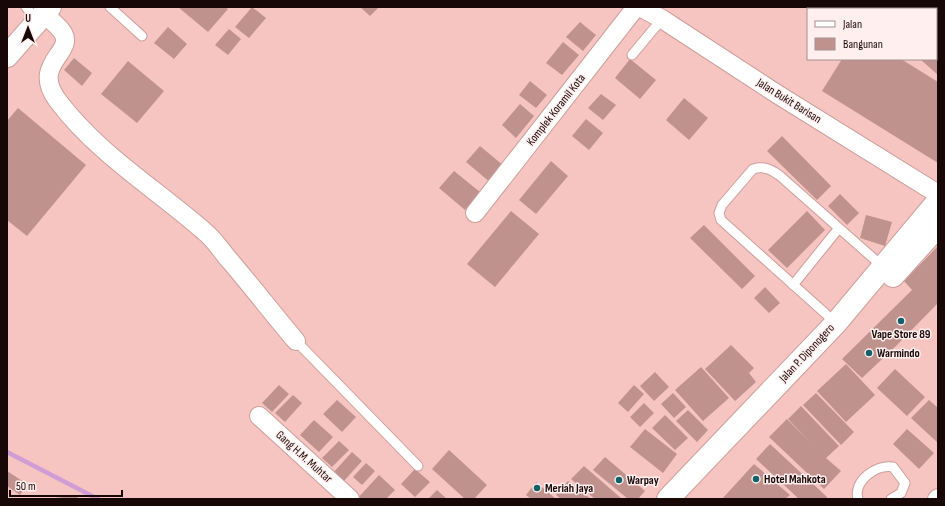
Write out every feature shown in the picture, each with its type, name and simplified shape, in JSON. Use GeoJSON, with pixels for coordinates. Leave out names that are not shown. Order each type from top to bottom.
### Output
{"type":"FeatureCollection","features":[{"type":"Feature","properties":{"kind":"main road"},"geometry":{"type":"LineString","coordinates":[[7,55],[39,12]]}},
{"type":"Feature","properties":{"kind":"main road","name":"Jalan P. Diponogero"},"geometry":{"type":"LineString","coordinates":[[687,492],[836,323],[882,266],[938,201]]}},
{"type":"Feature","properties":{"kind":"main road","name":"Jalan P. Diponogero"},"geometry":{"type":"LineString","coordinates":[[668,499],[687,492],[775,407],[938,226]]}},
{"type":"Feature","properties":{"kind":"street","name":"Komplek Koramil Kota"},"geometry":{"type":"LineString","coordinates":[[475,213],[636,7]]}},
{"type":"Feature","properties":{"kind":"street","name":"Jalan Bukit Barisan"},"geometry":{"type":"LineString","coordinates":[[640,7],[662,19],[776,94],[938,194]]}},
{"type":"Feature","properties":{"kind":"street"},"geometry":{"type":"LineString","coordinates":[[39,12],[63,34],[65,41],[63,49],[50,67],[48,77],[50,86],[57,100],[77,124],[129,171],[206,233],[296,341]]}},
{"type":"Feature","properties":{"kind":"street","name":"Gang H.M. Muhtar"},"geometry":{"type":"LineString","coordinates":[[259,416],[350,499]]}},
{"type":"Feature","properties":{"kind":"lane"},"geometry":{"type":"LineString","coordinates":[[110,7],[142,36]]}},
{"type":"Feature","properties":{"kind":"lane"},"geometry":{"type":"LineString","coordinates":[[632,55],[662,19]]}},
{"type":"Feature","properties":{"kind":"lane"},"geometry":{"type":"LineString","coordinates":[[836,323],[721,220],[719,214],[722,205],[754,169],[760,167],[768,168],[779,175],[882,266]]}},
{"type":"Feature","properties":{"kind":"lane"},"geometry":{"type":"LineString","coordinates":[[793,285],[839,228]]}},
{"type":"Feature","properties":{"kind":"lane"},"geometry":{"type":"LineString","coordinates":[[296,341],[418,466]]}},
{"type":"Feature","properties":{"kind":"lane"},"geometry":{"type":"LineString","coordinates":[[858,499],[857,488],[859,483],[876,470],[888,466],[894,467],[905,483],[901,493],[891,499]]}},
{"type":"Feature","properties":{"kind":"building"},"geometry":{"type":"Polygon","coordinates":[[[178,7],[225,7],[228,9],[208,32],[178,7]]]}},
{"type":"Feature","properties":{"kind":"building"},"geometry":{"type":"Polygon","coordinates":[[[252,7],[266,18],[249,38],[235,27],[252,7]]]}},
{"type":"Feature","properties":{"kind":"building"},"geometry":{"type":"Polygon","coordinates":[[[360,7],[379,7],[370,16],[360,7]]]}},
{"type":"Feature","properties":{"kind":"building"},"geometry":{"type":"Polygon","coordinates":[[[938,7],[938,32],[937,8],[920,8],[938,7]]]}},
{"type":"Feature","properties":{"kind":"building"},"geometry":{"type":"Polygon","coordinates":[[[580,22],[596,35],[583,51],[566,37],[580,22]]]}},
{"type":"Feature","properties":{"kind":"building"},"geometry":{"type":"Polygon","coordinates":[[[168,27],[187,44],[174,59],[154,43],[168,27]]]}},
{"type":"Feature","properties":{"kind":"building"},"geometry":{"type":"Polygon","coordinates":[[[229,29],[241,39],[228,55],[215,45],[229,29]]]}},
{"type":"Feature","properties":{"kind":"building"},"geometry":{"type":"Polygon","coordinates":[[[937,36],[938,37],[938,75],[921,60],[937,60],[937,36]]]}},
{"type":"Feature","properties":{"kind":"building"},"geometry":{"type":"Polygon","coordinates":[[[563,42],[579,55],[562,75],[546,63],[563,42]]]}},
{"type":"Feature","properties":{"kind":"building"},"geometry":{"type":"Polygon","coordinates":[[[74,58],[92,73],[82,86],[64,70],[74,58]]]}},
{"type":"Feature","properties":{"kind":"building"},"geometry":{"type":"Polygon","coordinates":[[[630,59],[656,80],[640,99],[615,78],[630,59]]]}},
{"type":"Feature","properties":{"kind":"building"},"geometry":{"type":"Polygon","coordinates":[[[841,60],[903,60],[938,82],[938,163],[822,91],[841,60]]]}},
{"type":"Feature","properties":{"kind":"building"},"geometry":{"type":"Polygon","coordinates":[[[128,61],[164,91],[137,123],[101,94],[128,61]]]}},
{"type":"Feature","properties":{"kind":"building"},"geometry":{"type":"Polygon","coordinates":[[[530,81],[547,95],[536,108],[519,95],[530,81]]]}},
{"type":"Feature","properties":{"kind":"building"},"geometry":{"type":"Polygon","coordinates":[[[601,94],[616,105],[603,120],[588,108],[601,94]]]}},
{"type":"Feature","properties":{"kind":"building"},"geometry":{"type":"Polygon","coordinates":[[[684,98],[708,118],[689,140],[666,120],[684,98]]]}},
{"type":"Feature","properties":{"kind":"building"},"geometry":{"type":"Polygon","coordinates":[[[520,104],[534,116],[516,138],[502,125],[520,104]]]}},
{"type":"Feature","properties":{"kind":"building"},"geometry":{"type":"Polygon","coordinates":[[[18,108],[86,165],[27,236],[7,220],[7,121],[18,108]]]}},
{"type":"Feature","properties":{"kind":"building"},"geometry":{"type":"Polygon","coordinates":[[[586,119],[603,133],[589,150],[572,136],[586,119]]]}},
{"type":"Feature","properties":{"kind":"building"},"geometry":{"type":"Polygon","coordinates":[[[782,136],[831,186],[817,200],[767,151],[782,136]]]}},
{"type":"Feature","properties":{"kind":"building"},"geometry":{"type":"Polygon","coordinates":[[[480,146],[504,166],[491,183],[466,162],[480,146]]]}},
{"type":"Feature","properties":{"kind":"building"},"geometry":{"type":"Polygon","coordinates":[[[551,161],[568,176],[536,214],[519,200],[551,161]]]}},
{"type":"Feature","properties":{"kind":"building"},"geometry":{"type":"Polygon","coordinates":[[[454,171],[480,192],[465,210],[439,188],[454,171]]]}},
{"type":"Feature","properties":{"kind":"building"},"geometry":{"type":"Polygon","coordinates":[[[840,194],[859,213],[847,225],[828,206],[840,194]]]}},
{"type":"Feature","properties":{"kind":"building"},"geometry":{"type":"Polygon","coordinates":[[[511,211],[539,234],[495,287],[467,264],[511,211]]]}},
{"type":"Feature","properties":{"kind":"building"},"geometry":{"type":"Polygon","coordinates":[[[807,211],[825,230],[787,268],[768,250],[807,211]]]}},
{"type":"Feature","properties":{"kind":"building"},"geometry":{"type":"Polygon","coordinates":[[[866,215],[892,222],[885,246],[860,238],[866,215]]]}},
{"type":"Feature","properties":{"kind":"building"},"geometry":{"type":"Polygon","coordinates":[[[704,225],[755,276],[742,289],[690,238],[704,225]]]}},
{"type":"Feature","properties":{"kind":"building"},"geometry":{"type":"Polygon","coordinates":[[[938,246],[938,303],[862,378],[842,359],[912,290],[904,281],[938,246]]]}},
{"type":"Feature","properties":{"kind":"building"},"geometry":{"type":"Polygon","coordinates":[[[765,287],[780,303],[769,313],[754,298],[765,287]]]}},
{"type":"Feature","properties":{"kind":"building"},"geometry":{"type":"Polygon","coordinates":[[[731,345],[754,368],[749,373],[756,382],[735,401],[705,369],[731,345]]]}},
{"type":"Feature","properties":{"kind":"building"},"geometry":{"type":"Polygon","coordinates":[[[846,364],[875,395],[846,422],[817,391],[846,364]]]}},
{"type":"Feature","properties":{"kind":"building"},"geometry":{"type":"Polygon","coordinates":[[[701,367],[729,398],[703,421],[675,390],[701,367]]]}},
{"type":"Feature","properties":{"kind":"building"},"geometry":{"type":"Polygon","coordinates":[[[895,369],[925,397],[907,416],[877,388],[895,369]]]}},
{"type":"Feature","properties":{"kind":"building"},"geometry":{"type":"Polygon","coordinates":[[[655,372],[669,387],[654,401],[640,386],[655,372]]]}},
{"type":"Feature","properties":{"kind":"building"},"geometry":{"type":"Polygon","coordinates":[[[279,385],[289,394],[272,412],[262,403],[279,385]]]}},
{"type":"Feature","properties":{"kind":"building"},"geometry":{"type":"Polygon","coordinates":[[[634,385],[644,394],[628,412],[618,403],[634,385]]]}},
{"type":"Feature","properties":{"kind":"building"},"geometry":{"type":"Polygon","coordinates":[[[673,393],[686,407],[674,418],[661,404],[673,393]]]}},
{"type":"Feature","properties":{"kind":"building"},"geometry":{"type":"Polygon","coordinates":[[[816,393],[854,432],[841,445],[803,405],[816,393]]]}},
{"type":"Feature","properties":{"kind":"building"},"geometry":{"type":"Polygon","coordinates":[[[293,395],[302,403],[285,422],[275,413],[293,395]]]}},
{"type":"Feature","properties":{"kind":"building"},"geometry":{"type":"Polygon","coordinates":[[[337,400],[356,417],[342,432],[323,414],[337,400]]]}},
{"type":"Feature","properties":{"kind":"building"},"geometry":{"type":"Polygon","coordinates":[[[929,400],[938,408],[938,443],[911,418],[929,400]]]}},
{"type":"Feature","properties":{"kind":"building"},"geometry":{"type":"Polygon","coordinates":[[[644,403],[654,413],[640,427],[630,417],[644,403]]]}},
{"type":"Feature","properties":{"kind":"building"},"geometry":{"type":"Polygon","coordinates":[[[801,406],[839,446],[826,458],[841,471],[824,489],[769,437],[787,419],[810,442],[788,419],[801,406]]]}},
{"type":"Feature","properties":{"kind":"building"},"geometry":{"type":"Polygon","coordinates":[[[688,410],[708,430],[697,442],[676,421],[688,410]]]}},
{"type":"Feature","properties":{"kind":"building"},"geometry":{"type":"Polygon","coordinates":[[[665,415],[688,438],[675,450],[652,428],[665,415]]]}},
{"type":"Feature","properties":{"kind":"building"},"geometry":{"type":"Polygon","coordinates":[[[314,420],[333,437],[319,452],[300,435],[314,420]]]}},
{"type":"Feature","properties":{"kind":"building"},"geometry":{"type":"Polygon","coordinates":[[[645,429],[677,454],[663,473],[630,447],[645,429]]]}},
{"type":"Feature","properties":{"kind":"building"},"geometry":{"type":"Polygon","coordinates":[[[907,429],[934,453],[919,469],[893,444],[907,429]]]}},
{"type":"Feature","properties":{"kind":"building"},"geometry":{"type":"Polygon","coordinates":[[[339,441],[349,450],[332,467],[322,458],[339,441]]]}},
{"type":"Feature","properties":{"kind":"building"},"geometry":{"type":"Polygon","coordinates":[[[770,444],[827,497],[826,499],[799,499],[756,459],[770,444]]]}},
{"type":"Feature","properties":{"kind":"building"},"geometry":{"type":"Polygon","coordinates":[[[449,450],[487,485],[474,499],[465,499],[432,469],[449,450]]]}},
{"type":"Feature","properties":{"kind":"building"},"geometry":{"type":"Polygon","coordinates":[[[352,452],[362,461],[342,483],[332,474],[352,452]]]}},
{"type":"Feature","properties":{"kind":"building","name":"Warpay"},"geometry":{"type":"Polygon","coordinates":[[[605,457],[645,491],[638,499],[628,499],[593,470],[605,457]]]}},
{"type":"Feature","properties":{"kind":"building"},"geometry":{"type":"Polygon","coordinates":[[[366,463],[375,471],[362,485],[353,477],[366,463]]]}},
{"type":"Feature","properties":{"kind":"building","name":"Hotel Mahkota"},"geometry":{"type":"Polygon","coordinates":[[[754,464],[790,495],[785,499],[722,499],[754,464]]]}},
{"type":"Feature","properties":{"kind":"building"},"geometry":{"type":"Polygon","coordinates":[[[584,466],[622,499],[595,499],[571,479],[584,466]]]}},
{"type":"Feature","properties":{"kind":"building"},"geometry":{"type":"Polygon","coordinates":[[[415,469],[430,482],[415,497],[401,484],[415,469]]]}},
{"type":"Feature","properties":{"kind":"building"},"geometry":{"type":"Polygon","coordinates":[[[7,471],[27,484],[20,495],[7,486],[7,471]]]}},
{"type":"Feature","properties":{"kind":"building"},"geometry":{"type":"Polygon","coordinates":[[[379,475],[395,490],[386,499],[357,499],[379,475]]]}},
{"type":"Feature","properties":{"kind":"building"},"geometry":{"type":"Polygon","coordinates":[[[568,481],[591,499],[561,499],[556,495],[568,481]]]}},
{"type":"Feature","properties":{"kind":"building","name":"Meriah Jaya"},"geometry":{"type":"Polygon","coordinates":[[[536,482],[556,499],[531,499],[526,495],[536,482]]]}},
{"type":"Feature","properties":{"kind":"building"},"geometry":{"type":"Polygon","coordinates":[[[437,490],[447,499],[428,499],[437,490]]]}},
{"type":"Feature","properties":{"kind":"building"},"geometry":{"type":"Polygon","coordinates":[[[77,495],[78,499],[55,499],[55,498],[77,495]]]}},
{"type":"Feature","properties":{"kind":"waterway"},"geometry":{"type":"LineString","coordinates":[[7,452],[98,499]]}},
{"type":"Feature","properties":{"kind":"place","name":"Vape Store 89"},"geometry":{"type":"Point","coordinates":[901,321]}},
{"type":"Feature","properties":{"kind":"place","name":"Warmindo"},"geometry":{"type":"Point","coordinates":[869,353]}},
{"type":"Feature","properties":{"kind":"place","name":"Hotel Mahkota"},"geometry":{"type":"Point","coordinates":[756,479]}},
{"type":"Feature","properties":{"kind":"place","name":"Warpay"},"geometry":{"type":"Point","coordinates":[619,480]}},
{"type":"Feature","properties":{"kind":"place","name":"Meriah Jaya"},"geometry":{"type":"Point","coordinates":[537,488]}}]}
